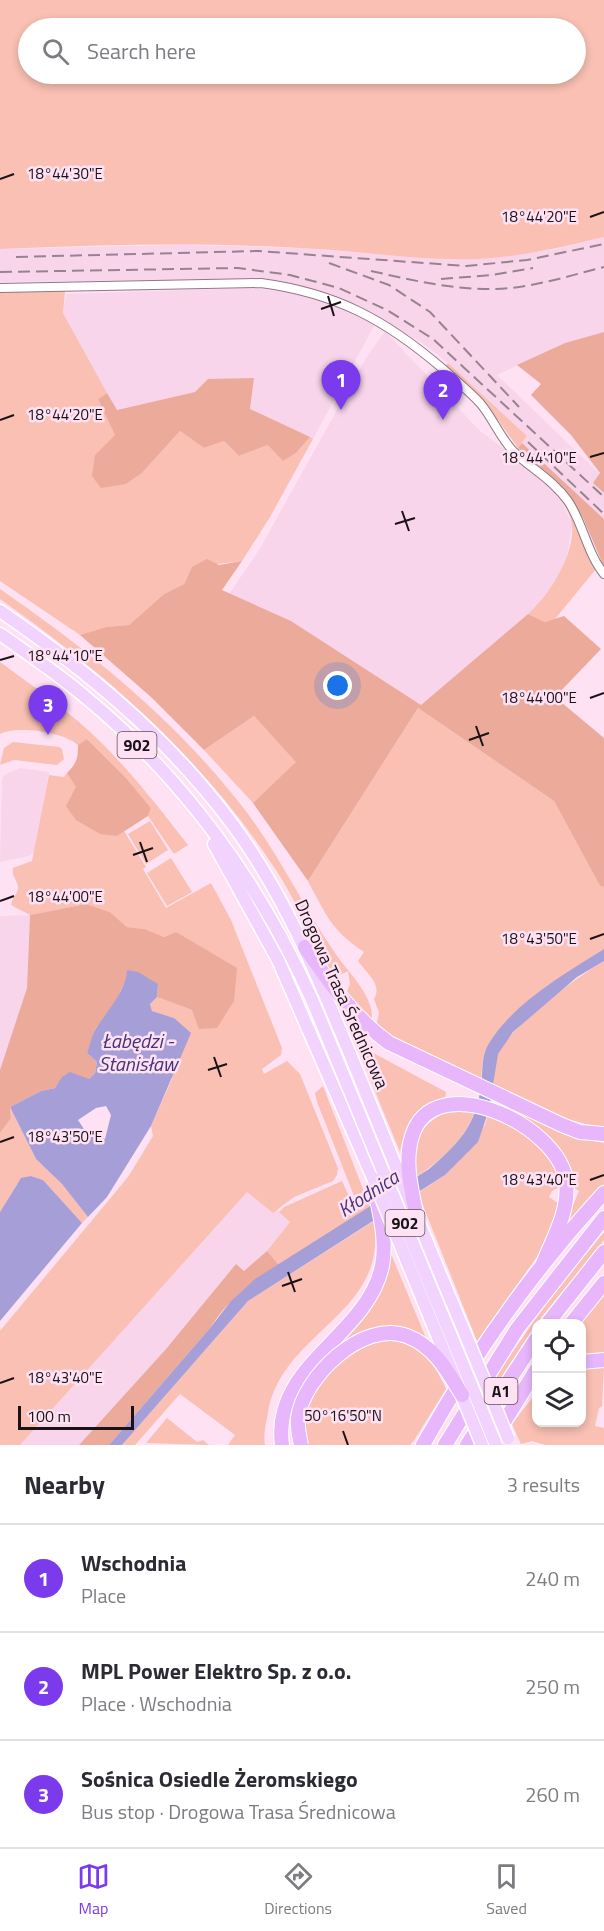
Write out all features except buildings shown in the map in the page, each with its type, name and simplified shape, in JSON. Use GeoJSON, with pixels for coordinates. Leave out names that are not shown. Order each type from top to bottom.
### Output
{"type":"FeatureCollection","features":[{"type":"Feature","properties":{"kind":"highway"},"geometry":{"type":"LineString","coordinates":[[305,947],[329,991],[367,1027],[389,1044],[562,1125],[580,1132],[604,1134]]}},
{"type":"Feature","properties":{"kind":"highway"},"geometry":{"type":"LineString","coordinates":[[418,1223],[409,1173],[412,1137],[425,1116],[438,1108],[452,1104],[481,1106],[538,1134],[560,1160],[567,1193],[561,1222],[542,1266]]}},
{"type":"Feature","properties":{"kind":"highway"},"geometry":{"type":"LineString","coordinates":[[282,1445],[281,1425],[285,1405],[295,1385],[352,1320],[375,1288],[382,1267],[384,1234],[373,1178]]}},
{"type":"Feature","properties":{"kind":"highway"},"geometry":{"type":"LineString","coordinates":[[423,1445],[489,1338],[542,1266],[604,1193]]}},
{"type":"Feature","properties":{"kind":"highway","name":"A1"},"geometry":{"type":"LineString","coordinates":[[446,1445],[517,1329],[604,1218]]}},
{"type":"Feature","properties":{"kind":"highway"},"geometry":{"type":"LineString","coordinates":[[550,1319],[604,1252]]}},
{"type":"Feature","properties":{"kind":"highway"},"geometry":{"type":"LineString","coordinates":[[574,1319],[604,1282]]}},
{"type":"Feature","properties":{"kind":"highway"},"geometry":{"type":"LineString","coordinates":[[301,1445],[298,1417],[305,1398],[330,1363],[348,1347],[373,1334],[399,1333],[421,1342],[435,1355],[462,1395]]}},
{"type":"Feature","properties":{"kind":"highway","name":"A1"},"geometry":{"type":"LineString","coordinates":[[467,1445],[532,1347]]}},
{"type":"Feature","properties":{"kind":"highway"},"geometry":{"type":"LineString","coordinates":[[586,1362],[604,1360]]}},
{"type":"Feature","properties":{"kind":"highway"},"geometry":{"type":"LineString","coordinates":[[490,1445],[535,1373]]}},
{"type":"Feature","properties":{"kind":"highway"},"geometry":{"type":"LineString","coordinates":[[510,1412],[532,1390]]}},
{"type":"Feature","properties":{"kind":"highway"},"geometry":{"type":"LineString","coordinates":[[417,1445],[435,1424]]}},
{"type":"Feature","properties":{"kind":"main road","name":"Drogowa Trasa Średnicowa"},"geometry":{"type":"LineString","coordinates":[[0,611],[101,686],[198,781],[256,859],[305,947]]}},
{"type":"Feature","properties":{"kind":"main road","name":"Drogowa Trasa Średnicowa"},"geometry":{"type":"LineString","coordinates":[[0,634],[86,697],[142,749],[185,796],[246,876],[289,951],[313,1002],[506,1443]]}},
{"type":"Feature","properties":{"kind":"main road"},"geometry":{"type":"LineString","coordinates":[[185,796],[247,901],[301,1008],[482,1445]]}},
{"type":"Feature","properties":{"kind":"main road","name":"Drogowa Trasa Średnicowa"},"geometry":{"type":"LineString","coordinates":[[329,991],[506,1443]]}},
{"type":"Feature","properties":{"kind":"street"},"geometry":{"type":"LineString","coordinates":[[0,288],[261,283],[291,287],[351,306],[384,323],[413,344],[473,396],[515,453],[553,483],[566,499],[576,514],[604,574]]}},
{"type":"Feature","properties":{"kind":"shaded area"},"geometry":{"type":"Polygon","coordinates":[[[0,0],[604,0],[604,237],[526,254],[478,259],[434,259],[263,246],[113,245],[0,249],[0,0]]]}},
{"type":"Feature","properties":{"kind":"shaded area"},"geometry":{"type":"Polygon","coordinates":[[[604,237],[604,332],[565,343],[497,375],[600,474],[593,483],[604,493],[604,519],[522,443],[527,436],[454,368],[424,344],[357,305],[312,289],[279,281],[252,279],[0,282],[0,249],[182,245],[301,248],[420,258],[480,259],[556,249],[604,237]]]}},
{"type":"Feature","properties":{"kind":"shaded area"},"geometry":{"type":"Polygon","coordinates":[[[251,288],[308,295],[375,324],[313,439],[250,409],[254,379],[116,410],[63,313],[66,294],[251,288]]]}},
{"type":"Feature","properties":{"kind":"shaded area"},"geometry":{"type":"Polygon","coordinates":[[[0,291],[65,291],[63,313],[107,393],[98,399],[116,435],[126,484],[142,473],[180,431],[204,448],[224,441],[239,456],[268,445],[297,452],[310,437],[313,439],[270,517],[242,561],[192,567],[184,584],[164,594],[129,625],[106,627],[80,635],[0,581],[0,291]]]}},
{"type":"Feature","properties":{"kind":"shaded area"},"geometry":{"type":"Polygon","coordinates":[[[385,331],[480,431],[540,475],[559,495],[572,524],[565,567],[537,606],[421,705],[291,621],[229,594],[259,550],[366,358],[385,331]]]}},
{"type":"Feature","properties":{"kind":"shaded area"},"geometry":{"type":"Polygon","coordinates":[[[604,332],[604,493],[593,483],[600,473],[571,435],[531,395],[541,384],[517,365],[565,343],[604,332]]]}},
{"type":"Feature","properties":{"kind":"shaded area"},"geometry":{"type":"Polygon","coordinates":[[[448,363],[527,436],[518,448],[485,402],[445,366],[448,363]]]}},
{"type":"Feature","properties":{"kind":"shaded area"},"geometry":{"type":"Polygon","coordinates":[[[254,378],[250,409],[310,437],[297,452],[283,461],[268,445],[239,456],[224,441],[204,448],[180,431],[142,473],[126,484],[101,488],[92,476],[95,455],[115,435],[98,399],[107,393],[117,410],[195,392],[208,379],[254,378]]]}},
{"type":"Feature","properties":{"kind":"shaded area"},"geometry":{"type":"Polygon","coordinates":[[[522,443],[604,519],[604,567],[583,518],[557,482],[518,448],[522,443]]]}},
{"type":"Feature","properties":{"kind":"shaded area"},"geometry":{"type":"Polygon","coordinates":[[[559,495],[575,517],[596,569],[555,619],[545,622],[528,614],[559,574],[569,549],[572,525],[569,513],[559,495]]]}},
{"type":"Feature","properties":{"kind":"shaded area"},"geometry":{"type":"Polygon","coordinates":[[[207,559],[219,565],[242,561],[222,590],[291,621],[421,705],[528,614],[545,622],[564,616],[601,649],[555,697],[604,738],[604,887],[600,886],[554,801],[418,708],[308,881],[253,803],[296,762],[254,716],[204,750],[151,697],[80,635],[106,627],[129,625],[164,594],[184,584],[192,567],[207,559]]]}},
{"type":"Feature","properties":{"kind":"shaded area"},"geometry":{"type":"Polygon","coordinates":[[[0,589],[102,665],[164,720],[221,781],[260,831],[324,936],[366,995],[372,1014],[371,1023],[346,994],[350,984],[348,971],[334,978],[276,870],[217,791],[185,755],[116,689],[79,658],[0,599],[0,589]]]}},
{"type":"Feature","properties":{"kind":"shaded area"},"geometry":{"type":"Polygon","coordinates":[[[0,662],[67,712],[102,743],[140,785],[188,845],[174,854],[148,816],[151,808],[126,778],[87,739],[78,745],[52,733],[40,731],[17,730],[0,734],[0,662]]]}},
{"type":"Feature","properties":{"kind":"shaded area"},"geometry":{"type":"Polygon","coordinates":[[[418,708],[554,801],[600,886],[604,887],[604,949],[543,992],[498,1033],[486,1050],[481,1082],[400,1044],[376,1027],[379,1013],[374,999],[375,984],[358,961],[364,952],[337,929],[325,913],[308,881],[418,708]]]}},
{"type":"Feature","properties":{"kind":"shaded area"},"geometry":{"type":"Polygon","coordinates":[[[254,716],[297,762],[253,803],[204,750],[254,716]]]}},
{"type":"Feature","properties":{"kind":"shaded area"},"geometry":{"type":"Polygon","coordinates":[[[87,739],[126,778],[151,808],[148,816],[117,836],[100,834],[76,820],[66,806],[76,787],[67,773],[76,760],[78,745],[87,739]]]}},
{"type":"Feature","properties":{"kind":"shaded area"},"geometry":{"type":"Polygon","coordinates":[[[13,742],[59,747],[62,749],[64,759],[57,765],[14,760],[0,765],[4,748],[13,742]]]}},
{"type":"Feature","properties":{"kind":"shaded area"},"geometry":{"type":"Polygon","coordinates":[[[20,768],[49,772],[36,851],[29,856],[0,862],[2,780],[4,775],[20,768]]]}},
{"type":"Feature","properties":{"kind":"shaded area"},"geometry":{"type":"Polygon","coordinates":[[[67,773],[117,836],[124,831],[146,867],[143,869],[166,908],[211,883],[231,920],[282,1048],[281,1055],[262,1069],[264,1074],[287,1061],[300,1074],[338,1168],[333,1181],[294,1197],[273,1213],[247,1192],[20,1445],[0,1445],[0,1331],[128,1177],[153,1136],[151,1126],[172,1079],[174,1018],[152,1011],[150,1004],[157,997],[192,1010],[194,944],[176,932],[164,937],[145,929],[127,927],[110,912],[86,904],[30,915],[11,905],[18,889],[13,868],[32,861],[49,775],[64,777],[67,773]]]}},
{"type":"Feature","properties":{"kind":"shaded area"},"geometry":{"type":"Polygon","coordinates":[[[150,821],[168,850],[146,864],[128,834],[150,821]]]}},
{"type":"Feature","properties":{"kind":"shaded area"},"geometry":{"type":"Polygon","coordinates":[[[171,858],[192,892],[167,906],[147,873],[171,858]]]}},
{"type":"Feature","properties":{"kind":"shaded area"},"geometry":{"type":"Polygon","coordinates":[[[86,904],[110,912],[127,927],[145,929],[164,937],[176,932],[237,968],[234,1001],[217,1028],[199,1029],[192,1010],[157,997],[158,984],[127,978],[109,1014],[96,1028],[87,1053],[97,1062],[95,1073],[89,1079],[62,1078],[55,1088],[41,1091],[10,1107],[11,1118],[0,1133],[0,1070],[27,988],[30,915],[86,904]]]}},
{"type":"Feature","properties":{"kind":"shaded area"},"geometry":{"type":"Polygon","coordinates":[[[30,915],[27,988],[0,1070],[0,916],[30,915]]]}},
{"type":"Feature","properties":{"kind":"shaded area"},"geometry":{"type":"Polygon","coordinates":[[[604,961],[604,1128],[567,1119],[493,1086],[498,1053],[505,1042],[546,1002],[604,961]]]}},
{"type":"Feature","properties":{"kind":"shaded area"},"geometry":{"type":"Polygon","coordinates":[[[362,1047],[446,1092],[445,1099],[428,1108],[415,1119],[406,1133],[400,1152],[358,1050],[362,1047]]]}},
{"type":"Feature","properties":{"kind":"shaded area"},"geometry":{"type":"Polygon","coordinates":[[[323,1086],[370,1207],[279,1265],[267,1251],[290,1222],[279,1212],[284,1207],[342,1181],[354,1207],[358,1206],[317,1102],[315,1093],[323,1086]]]}},
{"type":"Feature","properties":{"kind":"shaded area"},"geometry":{"type":"Polygon","coordinates":[[[10,1107],[36,1159],[62,1184],[88,1217],[82,1223],[43,1180],[31,1176],[17,1184],[0,1212],[0,1133],[11,1118],[10,1107]]]}},
{"type":"Feature","properties":{"kind":"shaded area"},"geometry":{"type":"Polygon","coordinates":[[[450,1110],[475,1111],[465,1132],[451,1149],[414,1178],[413,1154],[418,1136],[430,1122],[450,1110]]]}},
{"type":"Feature","properties":{"kind":"shaded area"},"geometry":{"type":"Polygon","coordinates":[[[488,1115],[514,1127],[544,1149],[557,1171],[561,1186],[552,1191],[549,1197],[562,1206],[541,1251],[477,1341],[418,1193],[445,1175],[485,1125],[488,1115]]]}},
{"type":"Feature","properties":{"kind":"shaded area"},"geometry":{"type":"Polygon","coordinates":[[[526,1116],[578,1138],[604,1143],[604,1184],[566,1228],[564,1227],[579,1191],[573,1187],[567,1166],[557,1148],[543,1133],[525,1120],[526,1116]]]}},
{"type":"Feature","properties":{"kind":"shaded area"},"geometry":{"type":"Polygon","coordinates":[[[247,1191],[272,1212],[276,1209],[290,1222],[267,1251],[244,1271],[236,1265],[166,1349],[79,1445],[20,1445],[247,1191]]]}},
{"type":"Feature","properties":{"kind":"shaded area"},"geometry":{"type":"Polygon","coordinates":[[[374,1221],[374,1253],[366,1279],[332,1322],[292,1362],[277,1385],[268,1413],[265,1445],[228,1445],[235,1435],[180,1394],[135,1445],[122,1445],[248,1301],[374,1221]]]}},
{"type":"Feature","properties":{"kind":"shaded area"},"geometry":{"type":"Polygon","coordinates":[[[604,1232],[604,1240],[540,1319],[536,1319],[604,1232]]]}},
{"type":"Feature","properties":{"kind":"shaded area"},"geometry":{"type":"Polygon","coordinates":[[[389,1249],[428,1343],[401,1332],[378,1328],[367,1329],[356,1334],[332,1351],[389,1249]]]}},
{"type":"Feature","properties":{"kind":"shaded area"},"geometry":{"type":"Polygon","coordinates":[[[267,1251],[279,1265],[232,1300],[109,1445],[79,1445],[166,1349],[236,1264],[244,1271],[267,1251]]]}},
{"type":"Feature","properties":{"kind":"shaded area"},"geometry":{"type":"Polygon","coordinates":[[[604,1290],[604,1354],[586,1356],[586,1319],[582,1319],[604,1290]]]}},
{"type":"Feature","properties":{"kind":"shaded area"},"geometry":{"type":"Polygon","coordinates":[[[532,1324],[532,1330],[496,1385],[494,1379],[532,1324]]]}},
{"type":"Feature","properties":{"kind":"shaded area"},"geometry":{"type":"Polygon","coordinates":[[[377,1339],[402,1343],[420,1352],[434,1367],[446,1389],[413,1442],[410,1445],[305,1445],[303,1427],[306,1410],[321,1380],[346,1356],[377,1339]]]}},
{"type":"Feature","properties":{"kind":"shaded area"},"geometry":{"type":"Polygon","coordinates":[[[586,1365],[604,1366],[602,1406],[599,1408],[595,1426],[604,1428],[604,1445],[545,1445],[532,1441],[521,1444],[512,1424],[532,1398],[532,1427],[586,1427],[586,1365]]]}},
{"type":"Feature","properties":{"kind":"shaded area"},"geometry":{"type":"Polygon","coordinates":[[[167,1418],[197,1442],[203,1440],[209,1445],[146,1443],[167,1418]]]}},
{"type":"Feature","properties":{"kind":"water"},"geometry":{"type":"Polygon","coordinates":[[[604,949],[604,961],[577,977],[513,1032],[498,1054],[489,1110],[478,1142],[445,1175],[248,1301],[122,1445],[109,1445],[231,1301],[255,1279],[429,1169],[449,1151],[464,1133],[475,1112],[479,1100],[484,1055],[498,1030],[540,991],[604,949]]]}},
{"type":"Feature","properties":{"kind":"water","name":"Łabędzi - Stanisław"},"geometry":{"type":"Polygon","coordinates":[[[127,970],[138,972],[158,984],[157,997],[150,1004],[152,1011],[174,1018],[191,1033],[151,1126],[107,1197],[88,1217],[62,1184],[36,1159],[10,1107],[41,1091],[55,1088],[62,1077],[70,1072],[89,1079],[95,1073],[97,1062],[87,1053],[91,1040],[120,992],[127,970]],[[106,1106],[96,1108],[78,1120],[86,1132],[105,1139],[111,1115],[106,1106]]]}},
{"type":"Feature","properties":{"kind":"water"},"geometry":{"type":"Polygon","coordinates":[[[31,1176],[43,1180],[82,1223],[0,1321],[0,1212],[21,1178],[31,1176]]]}},
{"type":"Feature","properties":{"kind":"railway"},"geometry":{"type":"LineString","coordinates":[[16,257],[258,251],[466,266],[527,260],[604,244]]}},
{"type":"Feature","properties":{"kind":"railway"},"geometry":{"type":"LineString","coordinates":[[329,263],[389,285],[430,312],[519,407]]}},
{"type":"Feature","properties":{"kind":"railway"},"geometry":{"type":"LineString","coordinates":[[371,271],[448,286],[495,289],[536,284],[604,267]]}},
{"type":"Feature","properties":{"kind":"railway"},"geometry":{"type":"LineString","coordinates":[[0,272],[238,268],[290,275],[339,288],[387,310],[433,339],[604,497]]}},
{"type":"Feature","properties":{"kind":"railway"},"geometry":{"type":"LineString","coordinates":[[441,279],[492,275],[533,268]]}},
{"type":"Feature","properties":{"kind":"railway"},"geometry":{"type":"LineString","coordinates":[[528,442],[604,514]]}},
{"type":"Feature","properties":{"kind":"place","name":"Wschodnia"},"geometry":{"type":"Point","coordinates":[341,410]}},
{"type":"Feature","properties":{"kind":"place","name":"MPL Power Elektro Sp. z o.o."},"geometry":{"type":"Point","coordinates":[443,420]}},
{"type":"Feature","properties":{"kind":"place","name":"Sośnica Osiedle Żeromskiego"},"geometry":{"type":"Point","coordinates":[48,735]}},
{"type":"Feature","properties":{"kind":"water label","name":"Kłodnica"},"geometry":{"type":"Point","coordinates":[368,1193]}}]}
